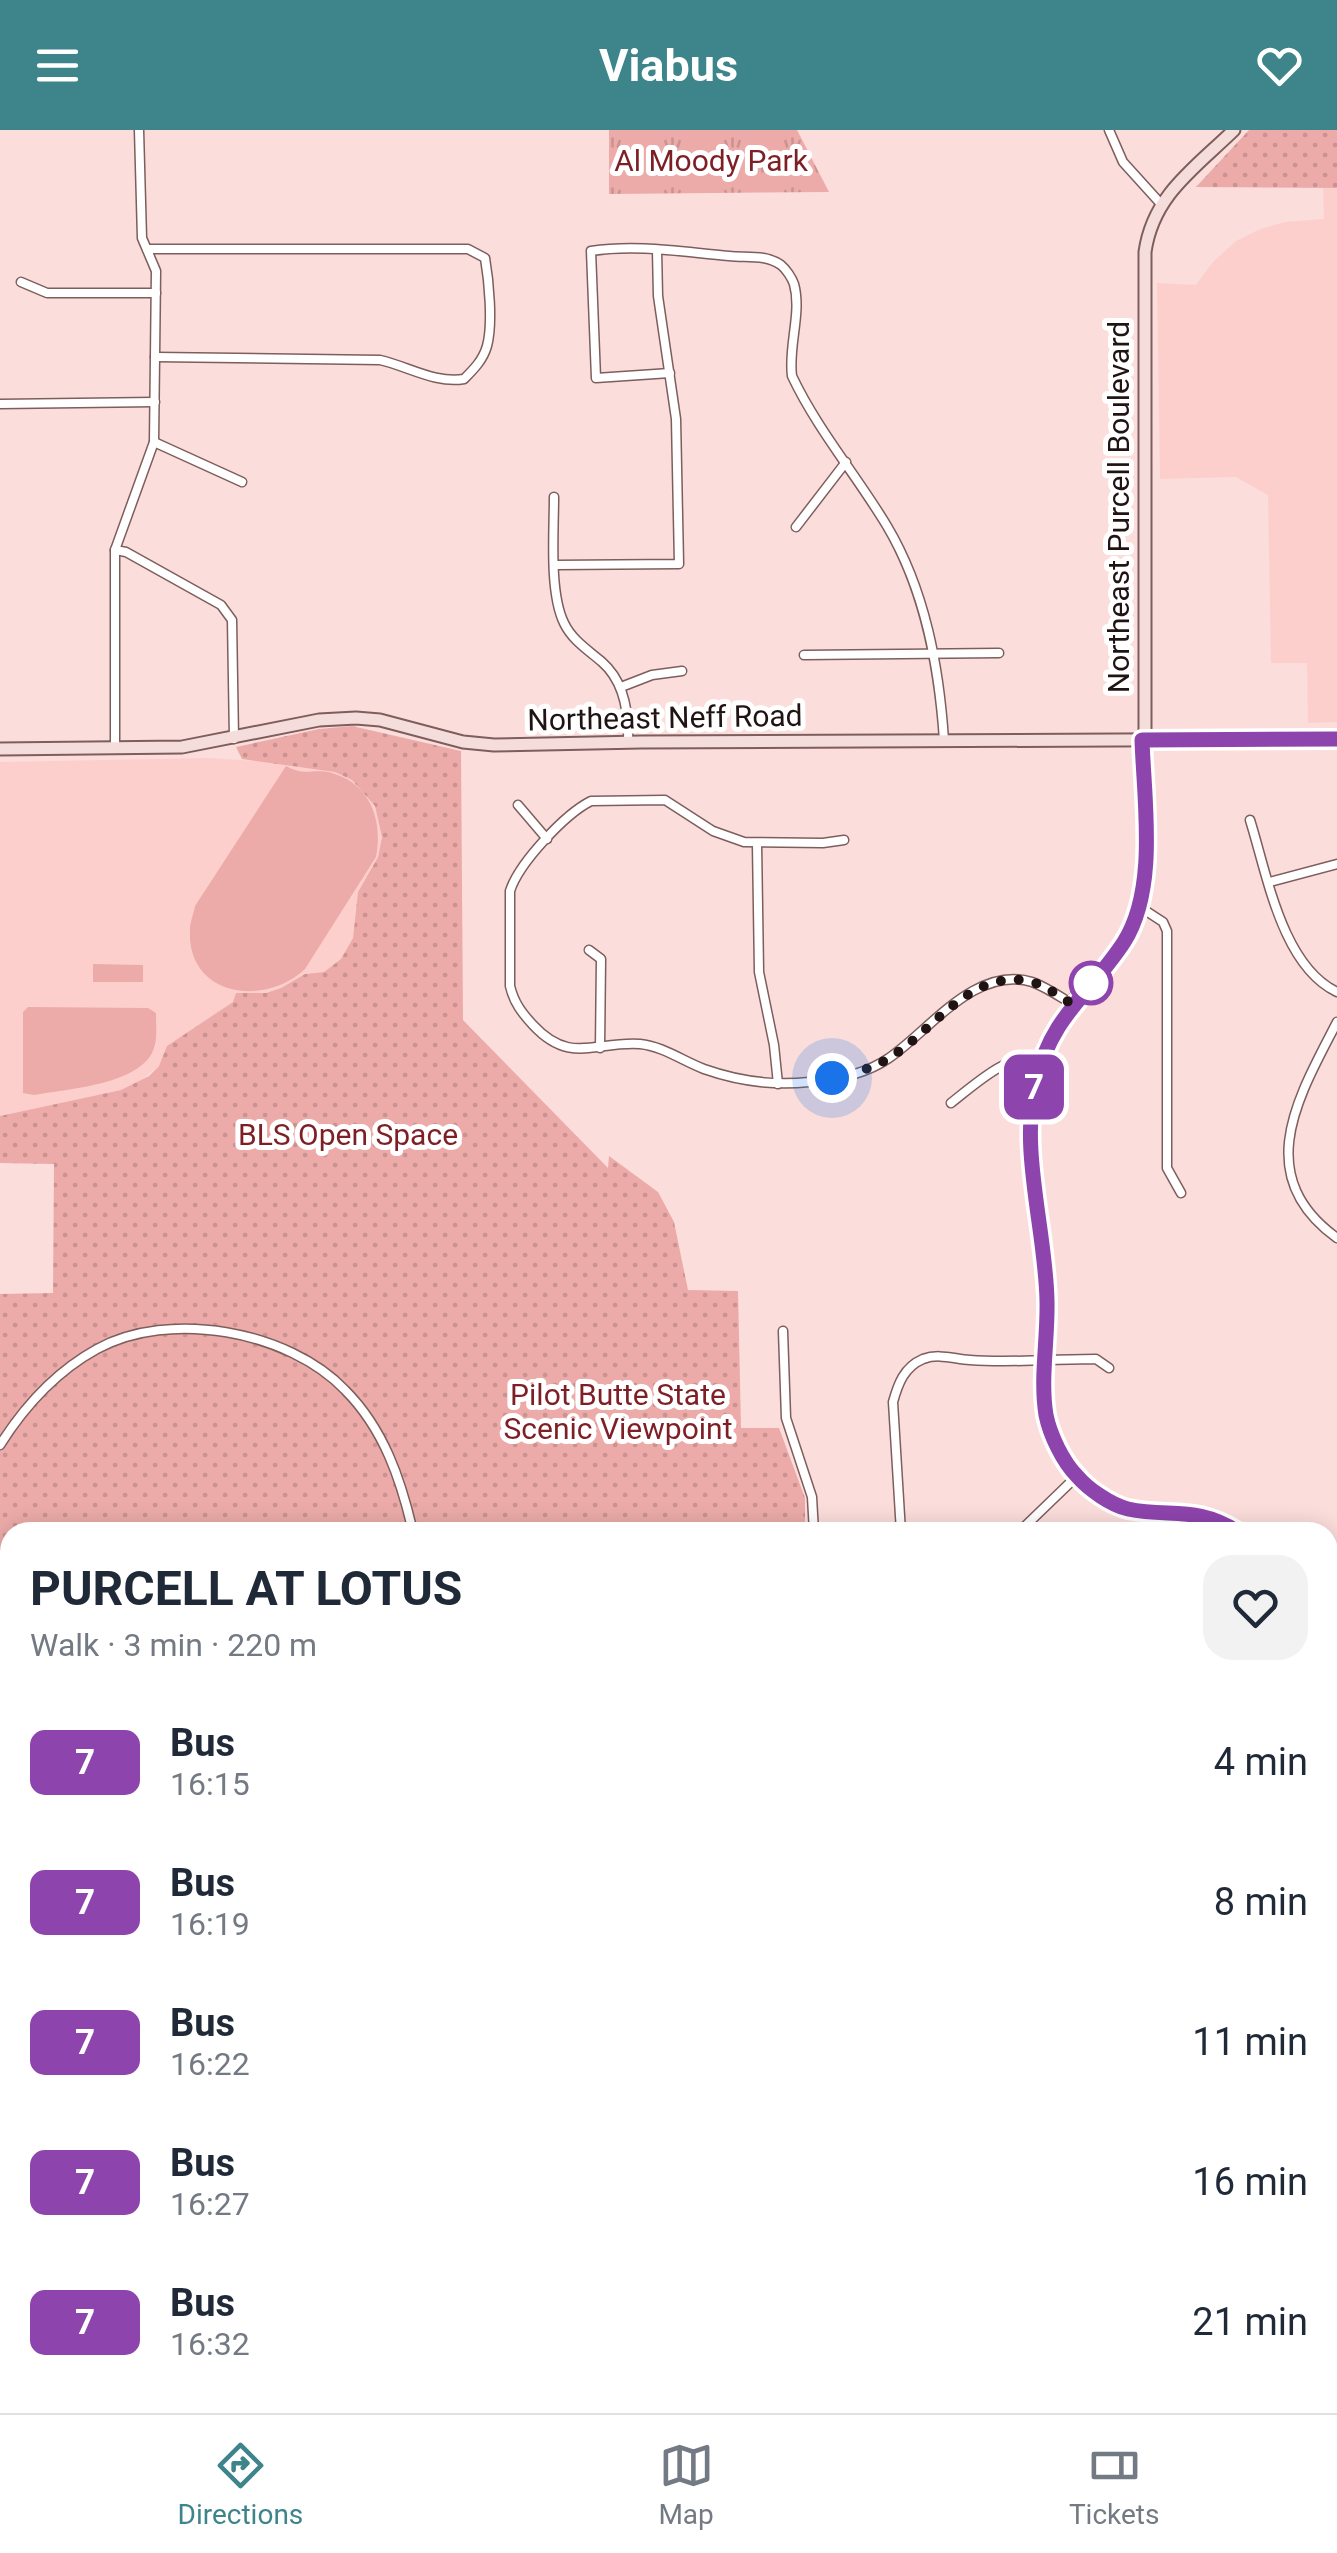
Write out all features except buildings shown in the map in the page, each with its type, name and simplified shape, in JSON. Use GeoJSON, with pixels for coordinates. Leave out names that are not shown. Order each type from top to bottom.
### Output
{"type":"FeatureCollection","features":[{"type":"Feature","properties":{"kind":"street"},"geometry":{"type":"LineString","coordinates":[[115,748],[115,550],[154,442],[156,271],[140,224],[139,130]]}},
{"type":"Feature","properties":{"kind":"street"},"geometry":{"type":"LineString","coordinates":[[1109,130],[1123,162],[1160,204]]}},
{"type":"Feature","properties":{"kind":"street","name":"Northeast Purcell Boulevard"},"geometry":{"type":"LineString","coordinates":[[1196,1522],[1146,1516],[1110,1501],[1077,1476],[1047,1420],[1047,1298],[1031,1114],[1044,1055],[1054,1031],[1125,940],[1140,907],[1145,861],[1145,252],[1149,226],[1160,204],[1234,130]]}},
{"type":"Feature","properties":{"kind":"street"},"geometry":{"type":"LineString","coordinates":[[147,249],[468,248],[485,258],[488,276],[488,345],[479,364],[464,378],[440,379],[410,367],[352,358],[156,358]]}},
{"type":"Feature","properties":{"kind":"street"},"geometry":{"type":"LineString","coordinates":[[670,373],[596,378],[591,252],[612,248],[762,257],[783,266],[794,282],[796,304],[792,376],[889,530],[921,603],[934,655],[944,740]]}},
{"type":"Feature","properties":{"kind":"street"},"geometry":{"type":"LineString","coordinates":[[556,564],[679,564],[676,419],[658,296],[656,250]]}},
{"type":"Feature","properties":{"kind":"street"},"geometry":{"type":"LineString","coordinates":[[21,282],[46,293],[156,293]]}},
{"type":"Feature","properties":{"kind":"street"},"geometry":{"type":"LineString","coordinates":[[0,404],[155,402]]}},
{"type":"Feature","properties":{"kind":"street"},"geometry":{"type":"LineString","coordinates":[[154,442],[242,482]]}},
{"type":"Feature","properties":{"kind":"street"},"geometry":{"type":"LineString","coordinates":[[796,526],[846,462]]}},
{"type":"Feature","properties":{"kind":"street"},"geometry":{"type":"LineString","coordinates":[[554,497],[558,608],[571,634],[607,666],[621,687],[627,710],[628,742]]}},
{"type":"Feature","properties":{"kind":"street"},"geometry":{"type":"LineString","coordinates":[[115,550],[126,552],[221,605],[232,620],[234,739]]}},
{"type":"Feature","properties":{"kind":"street"},"geometry":{"type":"LineString","coordinates":[[804,655],[999,654]]}},
{"type":"Feature","properties":{"kind":"street"},"geometry":{"type":"LineString","coordinates":[[621,687],[652,675],[682,671]]}},
{"type":"Feature","properties":{"kind":"street","name":"Northeast Neff Road"},"geometry":{"type":"LineString","coordinates":[[0,749],[182,747],[319,720],[356,718],[380,720],[463,742],[494,745],[1337,739]]}},
{"type":"Feature","properties":{"kind":"street"},"geometry":{"type":"LineString","coordinates":[[844,840],[757,844],[728,838],[665,800],[591,800],[547,839],[514,879],[510,890],[510,986],[521,1011],[544,1037],[568,1049],[650,1045],[718,1073],[755,1083],[778,1084],[852,1075],[886,1060],[964,996],[990,984],[1022,980],[1072,1004]]}},
{"type":"Feature","properties":{"kind":"street"},"geometry":{"type":"LineString","coordinates":[[518,805],[547,839]]}},
{"type":"Feature","properties":{"kind":"street"},"geometry":{"type":"LineString","coordinates":[[1250,820],[1296,954],[1322,984],[1337,992]]}},
{"type":"Feature","properties":{"kind":"street"},"geometry":{"type":"LineString","coordinates":[[757,844],[759,972],[778,1084]]}},
{"type":"Feature","properties":{"kind":"street"},"geometry":{"type":"LineString","coordinates":[[1270,882],[1337,864]]}},
{"type":"Feature","properties":{"kind":"street"},"geometry":{"type":"LineString","coordinates":[[1140,907],[1163,922],[1169,942],[1167,1168],[1181,1193]]}},
{"type":"Feature","properties":{"kind":"street"},"geometry":{"type":"LineString","coordinates":[[589,950],[601,960],[600,1048]]}},
{"type":"Feature","properties":{"kind":"street"},"geometry":{"type":"LineString","coordinates":[[1337,1022],[1296,1101],[1288,1133],[1290,1167],[1301,1198],[1321,1226],[1337,1238]]}},
{"type":"Feature","properties":{"kind":"street"},"geometry":{"type":"LineString","coordinates":[[951,1103],[994,1070],[1030,1055],[1044,1055]]}},
{"type":"Feature","properties":{"kind":"street"},"geometry":{"type":"LineString","coordinates":[[0,1445],[51,1383],[98,1348],[163,1331],[208,1330],[250,1337],[286,1349],[345,1389],[371,1421],[391,1458],[411,1522]]}},
{"type":"Feature","properties":{"kind":"street"},"geometry":{"type":"LineString","coordinates":[[783,1332],[786,1418],[812,1497],[813,1522]]}},
{"type":"Feature","properties":{"kind":"street"},"geometry":{"type":"LineString","coordinates":[[900,1522],[894,1402],[899,1382],[910,1367],[943,1356],[970,1360],[1096,1359],[1109,1368]]}},
{"type":"Feature","properties":{"kind":"street"},"geometry":{"type":"LineString","coordinates":[[1029,1522],[1077,1476]]}},
{"type":"Feature","properties":{"kind":"street","name":"Northeast Purcell Boulevard"},"geometry":{"type":"LineString","coordinates":[[1128,1508],[1200,1515],[1216,1522]]}},
{"type":"Feature","properties":{"kind":"shaded area"},"geometry":{"type":"Polygon","coordinates":[[[1323,188],[1337,188],[1337,722],[1308,723],[1307,663],[1271,663],[1268,495],[1236,477],[1160,479],[1157,283],[1196,285],[1236,241],[1285,222],[1324,219],[1323,188]]]}},
{"type":"Feature","properties":{"kind":"shaded area"},"geometry":{"type":"Polygon","coordinates":[[[209,758],[286,763],[335,772],[352,780],[375,806],[382,837],[378,857],[358,892],[353,938],[341,959],[324,972],[305,974],[266,993],[236,994],[234,1001],[175,1043],[159,1066],[136,1084],[0,1116],[0,762],[209,758]]]}},
{"type":"Feature","properties":{"kind":"green space","name":"Al Moody Park"},"geometry":{"type":"Polygon","coordinates":[[[609,130],[797,130],[829,192],[609,194],[609,130]]]}},
{"type":"Feature","properties":{"kind":"green space"},"geometry":{"type":"Polygon","coordinates":[[[1249,130],[1337,130],[1337,188],[1196,187],[1249,130]]]}},
{"type":"Feature","properties":{"kind":"green space"},"geometry":{"type":"Polygon","coordinates":[[[352,726],[461,751],[463,1020],[608,1168],[609,1156],[658,1192],[674,1222],[688,1290],[738,1291],[741,1428],[779,1428],[805,1498],[805,1522],[0,1522],[0,1294],[53,1293],[54,1164],[0,1163],[0,1116],[121,1090],[149,1076],[159,1066],[167,1046],[233,1002],[236,993],[266,993],[305,974],[324,972],[341,959],[353,938],[358,892],[378,857],[382,837],[375,806],[352,780],[335,772],[242,759],[236,747],[352,726]]]}},
{"type":"Feature","properties":{"kind":"green space"},"geometry":{"type":"Polygon","coordinates":[[[286,766],[332,773],[345,778],[365,795],[378,830],[376,857],[305,969],[269,989],[231,989],[201,969],[192,952],[191,920],[195,906],[286,766]]]}},
{"type":"Feature","properties":{"kind":"green space"},"geometry":{"type":"Polygon","coordinates":[[[93,964],[143,965],[143,982],[93,982],[93,964]]]}},
{"type":"Feature","properties":{"kind":"green space"},"geometry":{"type":"Polygon","coordinates":[[[28,1007],[148,1008],[156,1013],[154,1048],[143,1064],[116,1079],[81,1088],[23,1093],[23,1012],[28,1007]]]}},
{"type":"Feature","properties":{"kind":"bus line","name":"7"},"geometry":{"type":"LineString","coordinates":[[1217,1522],[1200,1515],[1128,1508],[1110,1501],[1077,1476],[1056,1442],[1047,1420],[1044,1396],[1047,1298],[1032,1147],[1033,1095],[1054,1031],[1125,940],[1140,907],[1145,861],[1142,740],[1337,739]]}},
{"type":"Feature","properties":{"kind":"route"},"geometry":{"type":"LineString","coordinates":[[832,1078],[852,1075],[886,1060],[964,996],[990,984],[1022,980],[1050,990],[1072,1004],[1091,983]]}},
{"type":"Feature","properties":{"kind":"park label","name":"BLS Open Space"},"geometry":{"type":"Point","coordinates":[348,1135]}},
{"type":"Feature","properties":{"kind":"park label","name":"Pilot Butte State Scenic Viewpoint"},"geometry":{"type":"Point","coordinates":[618,1412]}}]}
